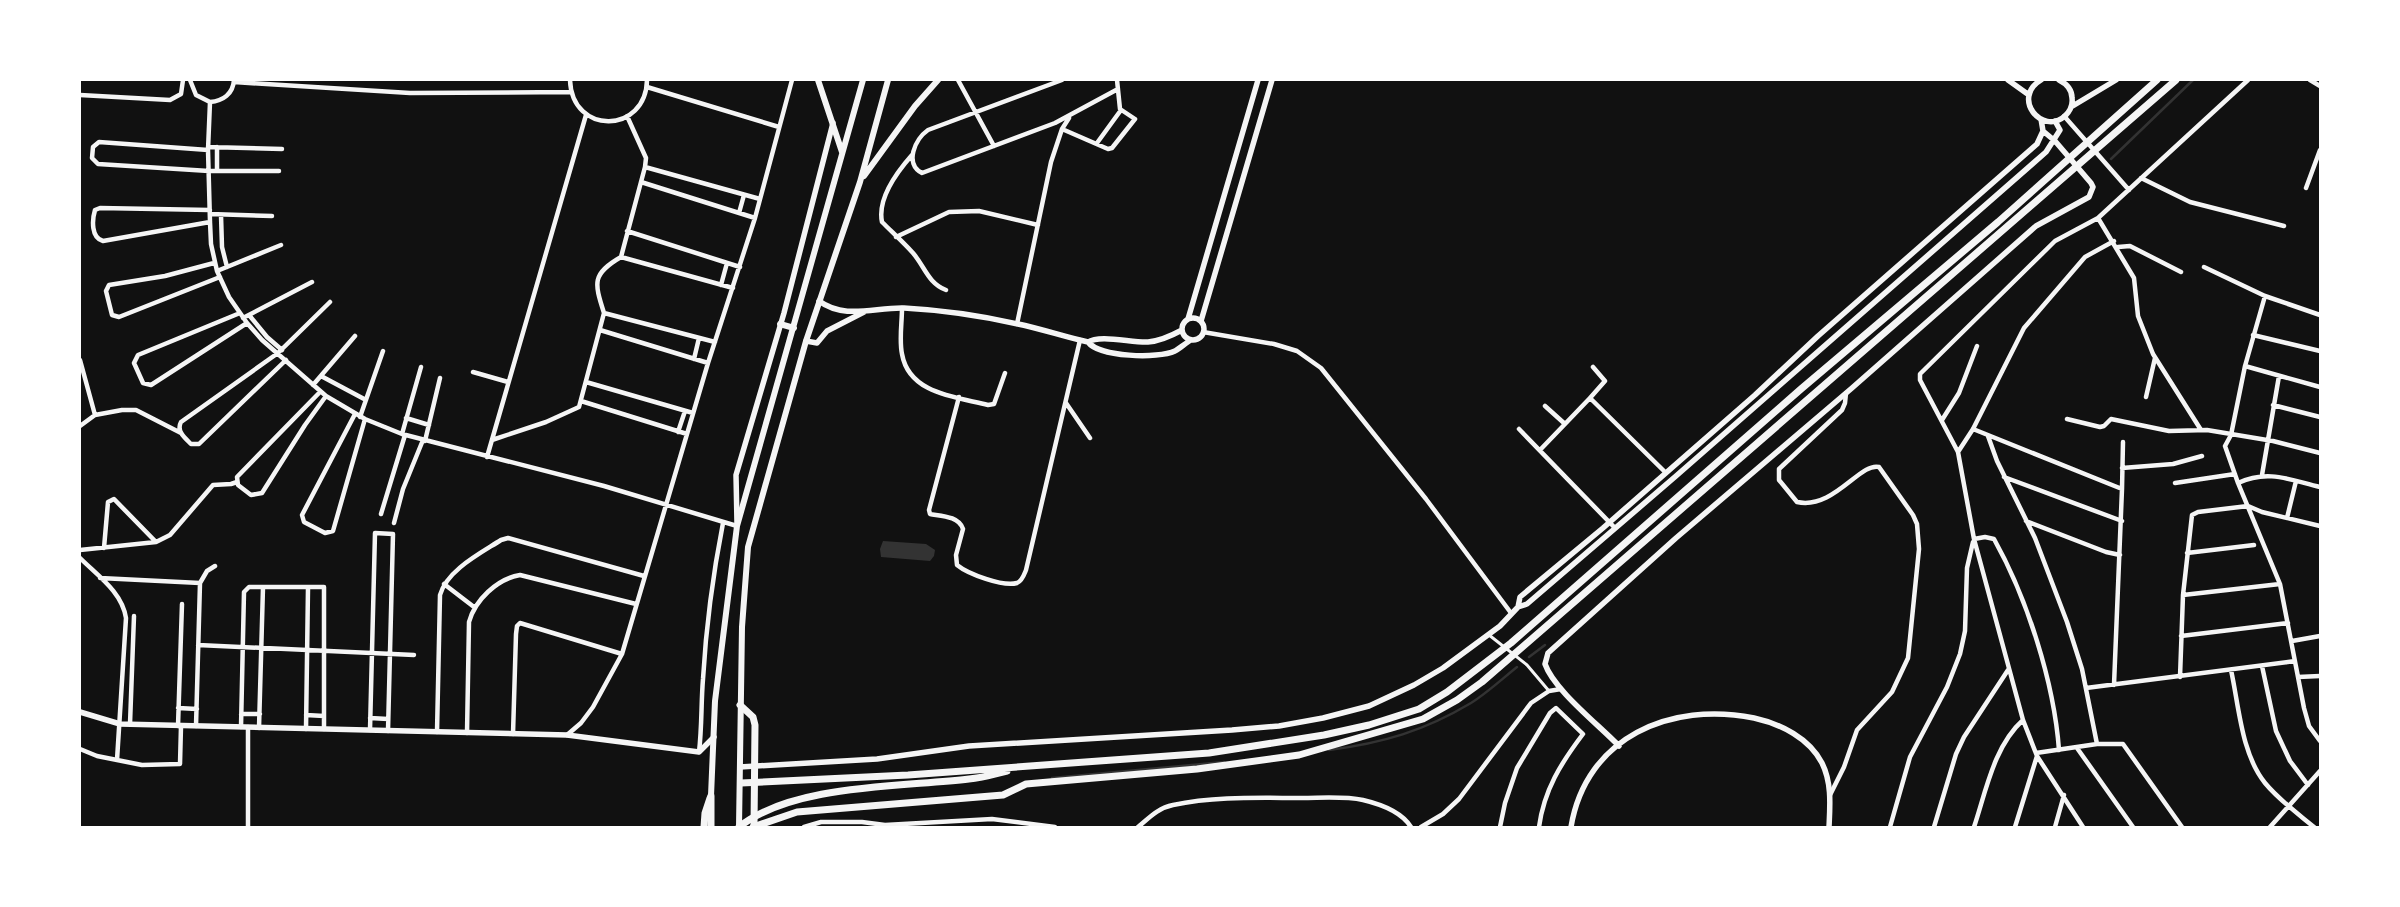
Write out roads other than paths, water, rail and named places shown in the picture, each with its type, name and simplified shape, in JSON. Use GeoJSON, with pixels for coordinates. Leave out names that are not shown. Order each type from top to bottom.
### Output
{"type":"FeatureCollection","features":[{"type":"Feature","properties":{"kind":"main road"},"geometry":{"type":"LineString","coordinates":[[818,80],[842,152]]}},
{"type":"Feature","properties":{"kind":"main road"},"geometry":{"type":"LineString","coordinates":[[711,827],[714,701],[737,526],[863,80]]}},
{"type":"Feature","properties":{"kind":"main road"},"geometry":{"type":"LineString","coordinates":[[739,827],[742,627],[748,547],[806,341],[860,182],[888,80]]}},
{"type":"Feature","properties":{"kind":"main road"},"geometry":{"type":"LineString","coordinates":[[860,182],[908,114],[938,80]]}},
{"type":"Feature","properties":{"kind":"main road"},"geometry":{"type":"LineString","coordinates":[[741,783],[908,775],[1209,753],[1324,736],[1394,718],[1419,709],[1447,692],[1511,643],[1794,396],[1998,222],[2157,80]]}},
{"type":"Feature","properties":{"kind":"main road"},"geometry":{"type":"LineString","coordinates":[[740,706],[753,717],[755,725],[754,827],[798,812],[1003,795],[1026,784],[1196,769],[1299,755],[1423,719],[1457,700],[1482,682],[2176,80]]}},
{"type":"Feature","properties":{"kind":"main road"},"geometry":{"type":"LineString","coordinates":[[780,324],[794,328]]}},
{"type":"Feature","properties":{"kind":"main road"},"geometry":{"type":"LineString","coordinates":[[739,827],[765,811],[800,799],[823,794],[972,779],[1028,766]]}},
{"type":"Feature","properties":{"kind":"main road"},"geometry":{"type":"LineString","coordinates":[[704,827],[705,813],[711,796]]}},
{"type":"Feature","properties":{"kind":"street"},"geometry":{"type":"LineString","coordinates":[[176,80],[190,80],[196,95],[210,102],[226,98],[232,90],[234,81],[410,93],[570,92]]}},
{"type":"Feature","properties":{"kind":"street"},"geometry":{"type":"LineString","coordinates":[[80,95],[170,100],[181,94],[183,80]]}},
{"type":"Feature","properties":{"kind":"street"},"geometry":{"type":"LineString","coordinates":[[570,80],[570,92],[577,106],[586,115],[595,120],[608,122],[622,120],[637,109],[644,98],[647,80]]}},
{"type":"Feature","properties":{"kind":"street"},"geometry":{"type":"LineString","coordinates":[[567,735],[593,708],[622,654],[708,363],[755,218],[792,80]]}},
{"type":"Feature","properties":{"kind":"street"},"geometry":{"type":"LineString","coordinates":[[958,80],[977,111],[994,146]]}},
{"type":"Feature","properties":{"kind":"street"},"geometry":{"type":"LineString","coordinates":[[946,290],[937,287],[930,280],[913,253],[882,222],[880,216],[892,177],[912,155],[925,132],[1062,80]]}},
{"type":"Feature","properties":{"kind":"street"},"geometry":{"type":"LineString","coordinates":[[1097,143],[1120,109],[1117,80]]}},
{"type":"Feature","properties":{"kind":"street"},"geometry":{"type":"LineString","coordinates":[[1188,319],[1258,80]]}},
{"type":"Feature","properties":{"kind":"street"},"geometry":{"type":"LineString","coordinates":[[1203,332],[1201,321],[1272,80]]}},
{"type":"Feature","properties":{"kind":"street"},"geometry":{"type":"LineString","coordinates":[[2008,80],[2029,95]]}},
{"type":"Feature","properties":{"kind":"street"},"geometry":{"type":"LineString","coordinates":[[1518,607],[1520,597],[1610,522],[1755,395],[1818,336],[2038,144],[2043,132],[2041,119],[2031,109],[2029,95],[2041,80]]}},
{"type":"Feature","properties":{"kind":"street"},"geometry":{"type":"LineString","coordinates":[[2059,80],[2068,87],[2071,93],[2071,108]]}},
{"type":"Feature","properties":{"kind":"street"},"geometry":{"type":"LineString","coordinates":[[2041,119],[2055,121],[2064,116],[2071,108],[2116,80]]}},
{"type":"Feature","properties":{"kind":"street"},"geometry":{"type":"LineString","coordinates":[[2083,827],[2036,754],[2023,720],[1974,539],[1958,452],[1920,380],[1921,372],[2055,241],[2098,218],[2248,80]]}},
{"type":"Feature","properties":{"kind":"street"},"geometry":{"type":"LineString","coordinates":[[2310,80],[2320,86]]}},
{"type":"Feature","properties":{"kind":"street"},"geometry":{"type":"LineString","coordinates":[[647,87],[779,127]]}},
{"type":"Feature","properties":{"kind":"street"},"geometry":{"type":"LineString","coordinates":[[912,155],[918,171],[922,173],[1072,115],[1118,89]]}},
{"type":"Feature","properties":{"kind":"street"},"geometry":{"type":"LineString","coordinates":[[210,102],[208,171],[214,263],[245,321],[280,352]]}},
{"type":"Feature","properties":{"kind":"street"},"geometry":{"type":"LineString","coordinates":[[1062,129],[1110,149],[1135,121],[1120,109]]}},
{"type":"Feature","properties":{"kind":"street"},"geometry":{"type":"LineString","coordinates":[[487,457],[586,115]]}},
{"type":"Feature","properties":{"kind":"street"},"geometry":{"type":"LineString","coordinates":[[1017,324],[1051,162],[1062,129],[1072,115]]}},
{"type":"Feature","properties":{"kind":"street"},"geometry":{"type":"LineString","coordinates":[[492,440],[563,416],[575,410],[581,402],[604,313],[598,292],[599,274],[621,256],[645,167],[646,158],[627,116]]}},
{"type":"Feature","properties":{"kind":"street"},"geometry":{"type":"LineString","coordinates":[[2064,116],[2130,190]]}},
{"type":"Feature","properties":{"kind":"street"},"geometry":{"type":"LineString","coordinates":[[740,767],[868,760],[950,748],[1232,730],[1302,722],[1344,713],[1391,697],[1443,668],[1488,634],[1518,607],[1527,604],[1826,345],[2046,152],[2055,141],[2060,130],[2055,121]]}},
{"type":"Feature","properties":{"kind":"street"},"geometry":{"type":"LineString","coordinates":[[249,315],[286,360],[320,392],[360,417],[424,441],[551,472],[737,526],[736,475],[780,324],[833,123]]}},
{"type":"Feature","properties":{"kind":"street"},"geometry":{"type":"LineString","coordinates":[[1618,746],[1561,689],[1547,670],[1546,658],[1548,653],[1743,480],[1846,393],[2036,226],[2089,197],[2093,187],[2091,182],[2055,141],[2043,132]]}},
{"type":"Feature","properties":{"kind":"street"},"geometry":{"type":"LineString","coordinates":[[278,171],[208,171],[98,164],[92,158],[93,147],[99,142],[208,148],[282,149]]}},
{"type":"Feature","properties":{"kind":"street"},"geometry":{"type":"LineString","coordinates":[[217,147],[217,171]]}},
{"type":"Feature","properties":{"kind":"street"},"geometry":{"type":"LineString","coordinates":[[2306,188],[2320,150]]}},
{"type":"Feature","properties":{"kind":"street"},"geometry":{"type":"LineString","coordinates":[[645,167],[760,199]]}},
{"type":"Feature","properties":{"kind":"street"},"geometry":{"type":"LineString","coordinates":[[2141,178],[2190,202],[2284,226]]}},
{"type":"Feature","properties":{"kind":"street"},"geometry":{"type":"LineString","coordinates":[[641,182],[755,218]]}},
{"type":"Feature","properties":{"kind":"street"},"geometry":{"type":"LineString","coordinates":[[739,213],[744,194]]}},
{"type":"Feature","properties":{"kind":"street"},"geometry":{"type":"LineString","coordinates":[[210,222],[103,241],[98,240],[95,236],[94,213],[95,210],[100,208],[272,216]]}},
{"type":"Feature","properties":{"kind":"street"},"geometry":{"type":"LineString","coordinates":[[896,236],[949,212],[979,211],[1038,225]]}},
{"type":"Feature","properties":{"kind":"street"},"geometry":{"type":"LineString","coordinates":[[221,215],[222,247],[227,268]]}},
{"type":"Feature","properties":{"kind":"street"},"geometry":{"type":"LineString","coordinates":[[2098,218],[2118,247],[2134,278],[2138,316],[2155,358],[2200,430]]}},
{"type":"Feature","properties":{"kind":"street"},"geometry":{"type":"LineString","coordinates":[[627,231],[740,267]]}},
{"type":"Feature","properties":{"kind":"street"},"geometry":{"type":"LineString","coordinates":[[1958,452],[1972,429],[2024,328],[2085,257],[2114,241]]}},
{"type":"Feature","properties":{"kind":"street"},"geometry":{"type":"LineString","coordinates":[[217,271],[281,245]]}},
{"type":"Feature","properties":{"kind":"street"},"geometry":{"type":"LineString","coordinates":[[2118,247],[2130,246],[2181,272]]}},
{"type":"Feature","properties":{"kind":"street"},"geometry":{"type":"LineString","coordinates":[[621,256],[733,288]]}},
{"type":"Feature","properties":{"kind":"street"},"geometry":{"type":"LineString","coordinates":[[214,263],[172,274],[109,285],[106,291],[112,315],[119,317],[220,277]]}},
{"type":"Feature","properties":{"kind":"street"},"geometry":{"type":"LineString","coordinates":[[721,285],[727,263]]}},
{"type":"Feature","properties":{"kind":"street"},"geometry":{"type":"LineString","coordinates":[[2204,267],[2265,296],[2320,315]]}},
{"type":"Feature","properties":{"kind":"street"},"geometry":{"type":"LineString","coordinates":[[240,314],[138,355],[134,363],[143,383],[146,386],[152,385],[245,321],[249,315],[312,282]]}},
{"type":"Feature","properties":{"kind":"street"},"geometry":{"type":"LineString","coordinates":[[2265,296],[2245,366],[2231,435],[2225,448],[2280,584],[2307,719],[2320,741]]}},
{"type":"Feature","properties":{"kind":"street"},"geometry":{"type":"LineString","coordinates":[[819,301],[832,308],[864,312],[902,308],[1017,324],[1088,342],[1095,348],[1149,356],[1174,351],[1191,340],[1198,338],[1203,332]]}},
{"type":"Feature","properties":{"kind":"street"},"geometry":{"type":"LineString","coordinates":[[286,360],[200,444],[190,444],[181,433],[179,428],[181,422],[280,352],[330,302]]}},
{"type":"Feature","properties":{"kind":"street"},"geometry":{"type":"LineString","coordinates":[[902,308],[902,354],[908,373],[920,384],[932,391],[988,405],[994,404],[998,398],[1005,374]]}},
{"type":"Feature","properties":{"kind":"street"},"geometry":{"type":"LineString","coordinates":[[806,341],[817,343],[827,331],[864,312]]}},
{"type":"Feature","properties":{"kind":"street"},"geometry":{"type":"LineString","coordinates":[[604,313],[715,342]]}},
{"type":"Feature","properties":{"kind":"street"},"geometry":{"type":"LineString","coordinates":[[1191,340],[1185,337],[1182,330],[1183,323],[1188,319],[1195,318],[1201,321]]}},
{"type":"Feature","properties":{"kind":"street"},"geometry":{"type":"LineString","coordinates":[[600,330],[708,363]]}},
{"type":"Feature","properties":{"kind":"street"},"geometry":{"type":"LineString","coordinates":[[1088,342],[1100,339],[1150,342],[1164,339],[1182,330]]}},
{"type":"Feature","properties":{"kind":"street"},"geometry":{"type":"LineString","coordinates":[[1203,332],[1274,344],[1297,350],[1321,368],[1426,499],[1511,613]]}},
{"type":"Feature","properties":{"kind":"street"},"geometry":{"type":"LineString","coordinates":[[2253,335],[2320,351]]}},
{"type":"Feature","properties":{"kind":"street"},"geometry":{"type":"LineString","coordinates":[[313,385],[355,336]]}},
{"type":"Feature","properties":{"kind":"street"},"geometry":{"type":"LineString","coordinates":[[1818,336],[1826,345]]}},
{"type":"Feature","properties":{"kind":"street"},"geometry":{"type":"LineString","coordinates":[[694,359],[699,338]]}},
{"type":"Feature","properties":{"kind":"street"},"geometry":{"type":"LineString","coordinates":[[959,397],[929,510],[930,514],[957,520],[962,525],[963,529],[956,555],[957,565],[1003,584],[1020,581],[1026,570],[1080,340]]}},
{"type":"Feature","properties":{"kind":"street"},"geometry":{"type":"LineString","coordinates":[[1942,420],[1959,393],[1977,346]]}},
{"type":"Feature","properties":{"kind":"street"},"geometry":{"type":"LineString","coordinates":[[360,417],[302,515],[304,522],[325,533],[333,531],[360,417],[383,351]]}},
{"type":"Feature","properties":{"kind":"street"},"geometry":{"type":"LineString","coordinates":[[2146,397],[2155,358]]}},
{"type":"Feature","properties":{"kind":"street"},"geometry":{"type":"LineString","coordinates":[[80,360],[95,415]]}},
{"type":"Feature","properties":{"kind":"street"},"geometry":{"type":"LineString","coordinates":[[2245,366],[2320,388]]}},
{"type":"Feature","properties":{"kind":"street"},"geometry":{"type":"LineString","coordinates":[[381,514],[421,367]]}},
{"type":"Feature","properties":{"kind":"street"},"geometry":{"type":"LineString","coordinates":[[1540,450],[1605,381],[1593,368]]}},
{"type":"Feature","properties":{"kind":"street"},"geometry":{"type":"LineString","coordinates":[[473,372],[508,382]]}},
{"type":"Feature","properties":{"kind":"street"},"geometry":{"type":"LineString","coordinates":[[321,376],[366,400]]}},
{"type":"Feature","properties":{"kind":"street"},"geometry":{"type":"LineString","coordinates":[[2262,475],[2279,376]]}},
{"type":"Feature","properties":{"kind":"street"},"geometry":{"type":"LineString","coordinates":[[394,523],[403,489],[424,441],[440,378]]}},
{"type":"Feature","properties":{"kind":"street"},"geometry":{"type":"LineString","coordinates":[[586,382],[693,413]]}},
{"type":"Feature","properties":{"kind":"street"},"geometry":{"type":"LineString","coordinates":[[80,386],[87,384]]}},
{"type":"Feature","properties":{"kind":"street"},"geometry":{"type":"LineString","coordinates":[[237,482],[237,477],[320,392]]}},
{"type":"Feature","properties":{"kind":"street"},"geometry":{"type":"LineString","coordinates":[[1830,795],[1844,767],[1856,730],[1892,692],[1904,667],[1911,631],[1920,549],[1917,524],[1913,515],[1879,467],[1870,467],[1829,498],[1816,501],[1797,502],[1779,480],[1779,469],[1842,410],[1846,393]]}},
{"type":"Feature","properties":{"kind":"street"},"geometry":{"type":"LineString","coordinates":[[237,482],[251,495],[262,493],[304,425],[326,396]]}},
{"type":"Feature","properties":{"kind":"street"},"geometry":{"type":"LineString","coordinates":[[1590,398],[1666,472]]}},
{"type":"Feature","properties":{"kind":"street"},"geometry":{"type":"LineString","coordinates":[[581,402],[687,434]]}},
{"type":"Feature","properties":{"kind":"street"},"geometry":{"type":"LineString","coordinates":[[1066,403],[1090,438]]}},
{"type":"Feature","properties":{"kind":"street"},"geometry":{"type":"LineString","coordinates":[[2274,405],[2320,417]]}},
{"type":"Feature","properties":{"kind":"street"},"geometry":{"type":"LineString","coordinates":[[1545,406],[1565,424]]}},
{"type":"Feature","properties":{"kind":"street"},"geometry":{"type":"LineString","coordinates":[[80,426],[95,415],[122,410],[136,410],[181,433]]}},
{"type":"Feature","properties":{"kind":"street"},"geometry":{"type":"LineString","coordinates":[[678,432],[685,411]]}},
{"type":"Feature","properties":{"kind":"street"},"geometry":{"type":"LineString","coordinates":[[406,418],[429,424]]}},
{"type":"Feature","properties":{"kind":"street"},"geometry":{"type":"LineString","coordinates":[[2067,419],[2100,427],[2104,426],[2110,419],[2169,431],[2200,430],[2267,441],[2320,453]]}},
{"type":"Feature","properties":{"kind":"street"},"geometry":{"type":"LineString","coordinates":[[1519,429],[1615,528]]}},
{"type":"Feature","properties":{"kind":"street"},"geometry":{"type":"LineString","coordinates":[[1972,429],[2122,488]]}},
{"type":"Feature","properties":{"kind":"street"},"geometry":{"type":"LineString","coordinates":[[1988,436],[2004,477],[2048,571],[2067,622],[2086,688],[2097,744]]}},
{"type":"Feature","properties":{"kind":"street"},"geometry":{"type":"LineString","coordinates":[[2114,685],[2122,521],[2123,442]]}},
{"type":"Feature","properties":{"kind":"street"},"geometry":{"type":"LineString","coordinates":[[2122,468],[2173,464],[2202,456]]}},
{"type":"Feature","properties":{"kind":"street"},"geometry":{"type":"LineString","coordinates":[[2175,483],[2235,474]]}},
{"type":"Feature","properties":{"kind":"street"},"geometry":{"type":"LineString","coordinates":[[2238,483],[2262,475],[2320,487]]}},
{"type":"Feature","properties":{"kind":"street"},"geometry":{"type":"LineString","coordinates":[[2004,477],[2122,521]]}},
{"type":"Feature","properties":{"kind":"street"},"geometry":{"type":"LineString","coordinates":[[2286,518],[2296,481]]}},
{"type":"Feature","properties":{"kind":"street"},"geometry":{"type":"LineString","coordinates":[[80,550],[156,542],[170,535],[213,485],[237,482]]}},
{"type":"Feature","properties":{"kind":"street"},"geometry":{"type":"LineString","coordinates":[[104,548],[108,502],[114,499],[156,542]]}},
{"type":"Feature","properties":{"kind":"street"},"geometry":{"type":"LineString","coordinates":[[2180,677],[2186,554],[2190,520],[2194,513],[2248,506],[2320,526]]}},
{"type":"Feature","properties":{"kind":"street"},"geometry":{"type":"LineString","coordinates":[[2026,522],[2106,552],[2120,555]]}},
{"type":"Feature","properties":{"kind":"street"},"geometry":{"type":"LineString","coordinates":[[699,752],[703,718],[702,679],[714,570],[723,523]]}},
{"type":"Feature","properties":{"kind":"street"},"geometry":{"type":"LineString","coordinates":[[370,730],[375,533],[394,534],[388,731]]}},
{"type":"Feature","properties":{"kind":"street"},"geometry":{"type":"LineString","coordinates":[[1974,539],[1985,537],[1994,539],[2018,586],[2052,697],[2059,750]]}},
{"type":"Feature","properties":{"kind":"street"},"geometry":{"type":"LineString","coordinates":[[437,732],[440,595],[444,584],[452,575],[501,540],[508,538],[644,576]]}},
{"type":"Feature","properties":{"kind":"street"},"geometry":{"type":"LineString","coordinates":[[1890,827],[1910,757],[1947,687],[1960,654],[1965,631],[1967,568],[1974,539]]}},
{"type":"Feature","properties":{"kind":"street"},"geometry":{"type":"LineString","coordinates":[[2186,554],[2254,545]]}},
{"type":"Feature","properties":{"kind":"street"},"geometry":{"type":"LineString","coordinates":[[80,558],[117,595],[124,605],[117,760]]}},
{"type":"Feature","properties":{"kind":"street"},"geometry":{"type":"LineString","coordinates":[[196,726],[200,583],[207,571],[215,566]]}},
{"type":"Feature","properties":{"kind":"street"},"geometry":{"type":"LineString","coordinates":[[467,732],[469,622],[474,607],[481,598],[510,577],[520,575],[636,604]]}},
{"type":"Feature","properties":{"kind":"street"},"geometry":{"type":"LineString","coordinates":[[100,578],[200,583]]}},
{"type":"Feature","properties":{"kind":"street"},"geometry":{"type":"LineString","coordinates":[[444,584],[474,607]]}},
{"type":"Feature","properties":{"kind":"street"},"geometry":{"type":"LineString","coordinates":[[2184,595],[2280,584]]}},
{"type":"Feature","properties":{"kind":"street"},"geometry":{"type":"LineString","coordinates":[[260,728],[262,587]]}},
{"type":"Feature","properties":{"kind":"street"},"geometry":{"type":"LineString","coordinates":[[248,827],[244,727],[241,714],[244,589],[262,587],[324,588],[324,729]]}},
{"type":"Feature","properties":{"kind":"street"},"geometry":{"type":"LineString","coordinates":[[306,729],[308,588]]}},
{"type":"Feature","properties":{"kind":"street"},"geometry":{"type":"LineString","coordinates":[[80,749],[97,756],[142,764],[180,764],[178,708],[182,604]]}},
{"type":"Feature","properties":{"kind":"street"},"geometry":{"type":"LineString","coordinates":[[130,724],[134,616]]}},
{"type":"Feature","properties":{"kind":"street"},"geometry":{"type":"LineString","coordinates":[[512,734],[516,634],[517,626],[520,623],[622,654]]}},
{"type":"Feature","properties":{"kind":"street"},"geometry":{"type":"LineString","coordinates":[[2181,636],[2288,623]]}},
{"type":"Feature","properties":{"kind":"street"},"geometry":{"type":"LineString","coordinates":[[1488,634],[1527,665],[1550,691]]}},
{"type":"Feature","properties":{"kind":"street"},"geometry":{"type":"LineString","coordinates":[[2292,641],[2320,636]]}},
{"type":"Feature","properties":{"kind":"street"},"geometry":{"type":"LineString","coordinates":[[198,645],[414,655]]}},
{"type":"Feature","properties":{"kind":"street"},"geometry":{"type":"LineString","coordinates":[[2086,688],[2295,661]]}},
{"type":"Feature","properties":{"kind":"street"},"geometry":{"type":"LineString","coordinates":[[2262,666],[2276,731],[2290,762],[2308,785]]}},
{"type":"Feature","properties":{"kind":"street"},"geometry":{"type":"LineString","coordinates":[[1934,827],[1956,754],[1964,737],[2008,670]]}},
{"type":"Feature","properties":{"kind":"street"},"geometry":{"type":"LineString","coordinates":[[2232,670],[2245,736],[2256,767],[2265,783],[2314,827]]}},
{"type":"Feature","properties":{"kind":"street"},"geometry":{"type":"LineString","coordinates":[[2298,677],[2320,676]]}},
{"type":"Feature","properties":{"kind":"street"},"geometry":{"type":"LineString","coordinates":[[1421,827],[1443,814],[1458,799],[1531,703],[1550,691],[1561,689]]}},
{"type":"Feature","properties":{"kind":"street"},"geometry":{"type":"LineString","coordinates":[[178,708],[197,709]]}},
{"type":"Feature","properties":{"kind":"street"},"geometry":{"type":"LineString","coordinates":[[1500,827],[1505,803],[1517,768],[1550,713],[1556,708],[1583,734],[1552,780],[1541,811],[1539,827]]}},
{"type":"Feature","properties":{"kind":"street"},"geometry":{"type":"LineString","coordinates":[[80,712],[120,724],[567,735],[699,752]]}},
{"type":"Feature","properties":{"kind":"street"},"geometry":{"type":"LineString","coordinates":[[1571,827],[1581,790],[1595,770],[1618,746],[1643,729],[1672,717],[1719,713],[1759,719],[1785,729],[1807,744],[1822,764],[1828,777],[1830,795],[1829,827]]}},
{"type":"Feature","properties":{"kind":"street"},"geometry":{"type":"LineString","coordinates":[[241,714],[260,714]]}},
{"type":"Feature","properties":{"kind":"street"},"geometry":{"type":"LineString","coordinates":[[306,715],[324,716]]}},
{"type":"Feature","properties":{"kind":"street"},"geometry":{"type":"LineString","coordinates":[[370,718],[388,719]]}},
{"type":"Feature","properties":{"kind":"street"},"geometry":{"type":"LineString","coordinates":[[1974,827],[2002,748],[2012,730],[2023,720]]}},
{"type":"Feature","properties":{"kind":"street"},"geometry":{"type":"LineString","coordinates":[[699,752],[714,737]]}},
{"type":"Feature","properties":{"kind":"street"},"geometry":{"type":"LineString","coordinates":[[2036,754],[2097,744],[2118,743],[2128,747],[2182,827]]}},
{"type":"Feature","properties":{"kind":"street"},"geometry":{"type":"LineString","coordinates":[[2076,748],[2133,827]]}},
{"type":"Feature","properties":{"kind":"street"},"geometry":{"type":"LineString","coordinates":[[2015,827],[2036,754]]}},
{"type":"Feature","properties":{"kind":"street"},"geometry":{"type":"LineString","coordinates":[[2270,827],[2320,771]]}},
{"type":"Feature","properties":{"kind":"street"},"geometry":{"type":"LineString","coordinates":[[2055,827],[2064,795]]}},
{"type":"Feature","properties":{"kind":"street"},"geometry":{"type":"LineString","coordinates":[[1138,827],[1157,811],[1172,805],[1242,798],[1324,798],[1362,800],[1394,811],[1407,821],[1411,827]]}},
{"type":"Feature","properties":{"kind":"street"},"geometry":{"type":"LineString","coordinates":[[804,827],[821,822],[862,822],[877,826],[992,820],[1055,827]]}},
{"type":"Feature","properties":{"kind":"waterway"},"geometry":{"type":"LineString","coordinates":[[2111,159],[2193,80]]}},
{"type":"Feature","properties":{"kind":"waterway"},"geometry":{"type":"LineString","coordinates":[[1529,657],[1545,645]]}},
{"type":"Feature","properties":{"kind":"waterway"},"geometry":{"type":"LineString","coordinates":[[1329,750],[1367,744],[1403,734],[1437,721],[1477,699],[1517,667]]}},
{"type":"Feature","properties":{"kind":"waterway"},"geometry":{"type":"LineString","coordinates":[[1052,778],[1224,762]]}}]}
